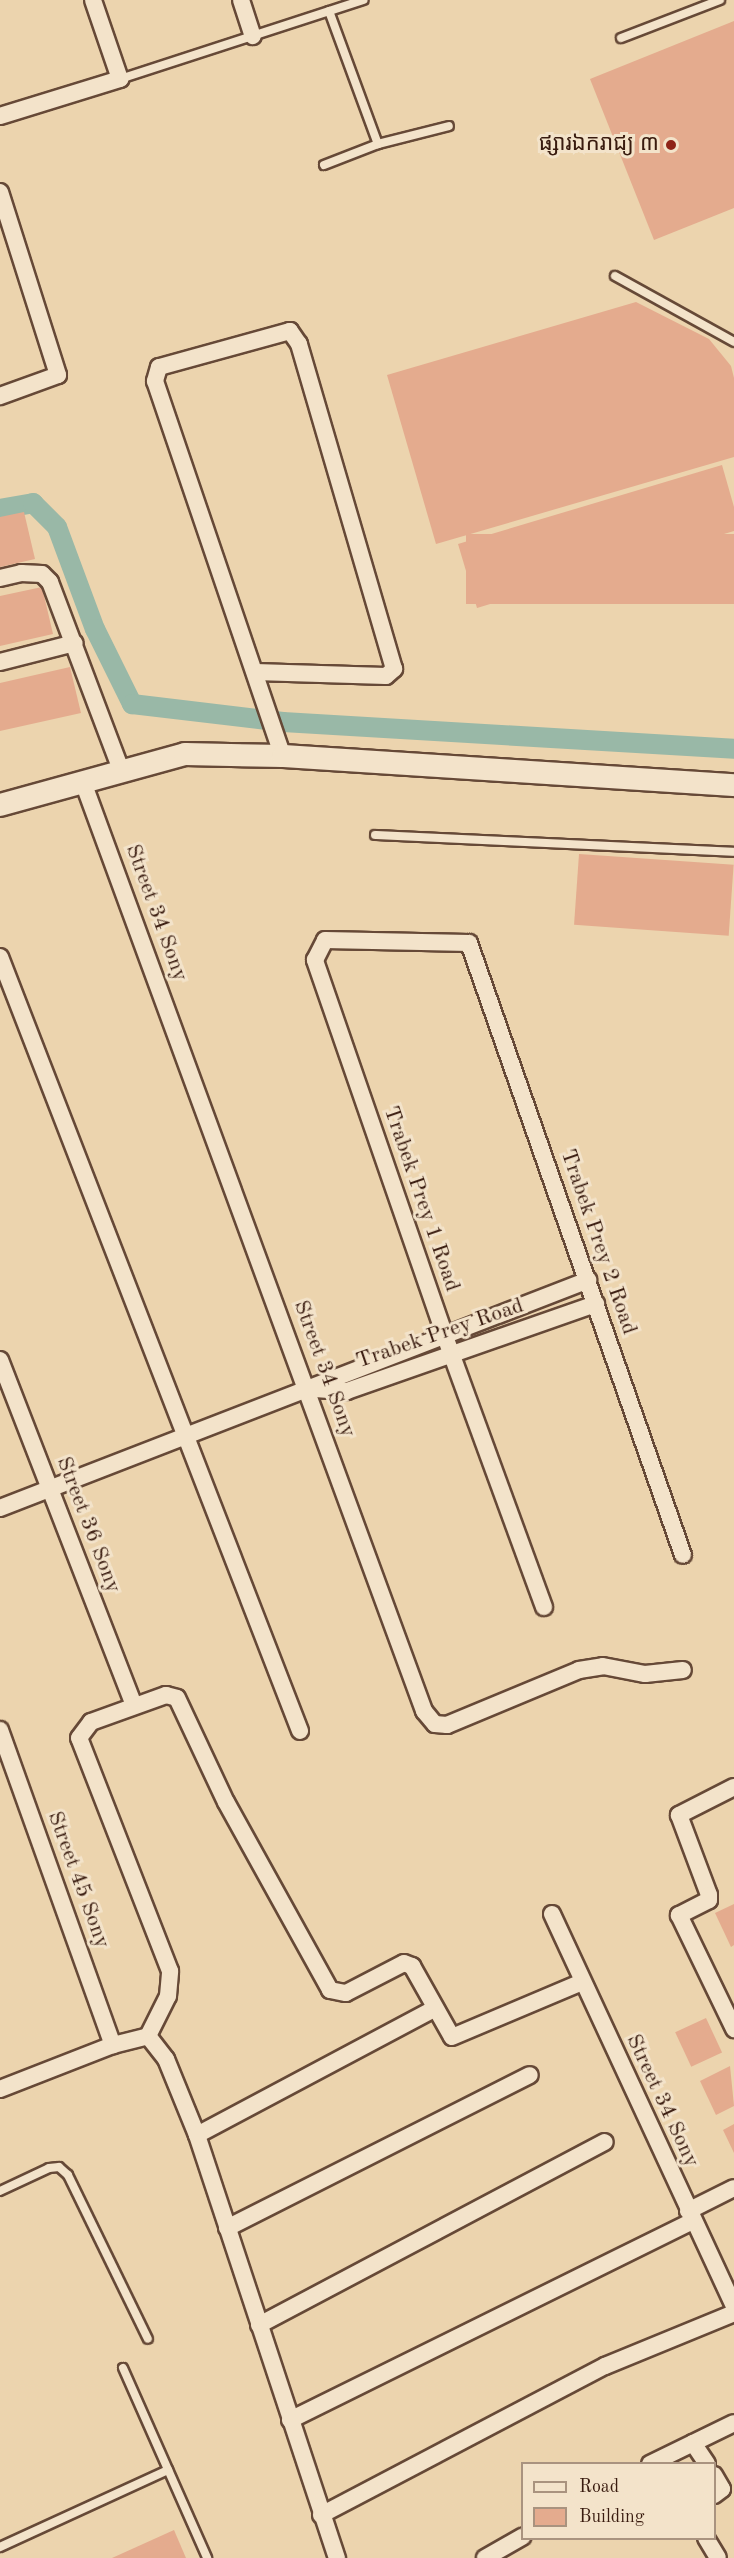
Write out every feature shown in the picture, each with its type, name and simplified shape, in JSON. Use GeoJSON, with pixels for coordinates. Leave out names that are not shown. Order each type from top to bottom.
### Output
{"type":"FeatureCollection","features":[{"type":"Feature","properties":{"kind":"street"},"geometry":{"type":"LineString","coordinates":[[0,116],[120,79],[93,0]]}},
{"type":"Feature","properties":{"kind":"street"},"geometry":{"type":"LineString","coordinates":[[241,0],[253,36]]}},
{"type":"Feature","properties":{"kind":"street"},"geometry":{"type":"LineString","coordinates":[[0,192],[58,375],[0,396]]}},
{"type":"Feature","properties":{"kind":"street"},"geometry":{"type":"LineString","coordinates":[[257,678],[386,676],[394,669],[299,344],[290,331],[159,367],[155,381],[280,749]]}},
{"type":"Feature","properties":{"kind":"street"},"geometry":{"type":"LineString","coordinates":[[0,578],[21,573],[42,574],[50,582],[75,643],[121,770]]}},
{"type":"Feature","properties":{"kind":"street"},"geometry":{"type":"LineString","coordinates":[[0,662],[75,643]]}},
{"type":"Feature","properties":{"kind":"street"},"geometry":{"type":"LineString","coordinates":[[0,805],[185,754],[280,749],[734,785]]}},
{"type":"Feature","properties":{"kind":"street","name":"Street 34 Sony"},"geometry":{"type":"LineString","coordinates":[[84,782],[424,1711],[435,1724],[447,1725],[579,1670],[603,1666],[645,1674],[683,1670]]}},
{"type":"Feature","properties":{"kind":"street","name":"Trabek Prey 1 Road"},"geometry":{"type":"LineString","coordinates":[[469,943],[325,940],[315,960],[451,1354],[544,1607]]}},
{"type":"Feature","properties":{"kind":"street","name":"Trabek Prey 2 Road"},"geometry":{"type":"LineString","coordinates":[[469,943],[683,1555]]}},
{"type":"Feature","properties":{"kind":"street"},"geometry":{"type":"LineString","coordinates":[[0,957],[300,1731]]}},
{"type":"Feature","properties":{"kind":"street","name":"Trabek Prey Road"},"geometry":{"type":"LineString","coordinates":[[308,1389],[444,1333],[588,1280]]}},
{"type":"Feature","properties":{"kind":"street","name":"Trabek Prey Road"},"geometry":{"type":"LineString","coordinates":[[308,1389],[347,1391],[596,1304]]}},
{"type":"Feature","properties":{"kind":"street","name":"Street 36 Sony"},"geometry":{"type":"LineString","coordinates":[[0,1360],[135,1705]]}},
{"type":"Feature","properties":{"kind":"street"},"geometry":{"type":"LineString","coordinates":[[0,1508],[308,1389]]}},
{"type":"Feature","properties":{"kind":"street"},"geometry":{"type":"LineString","coordinates":[[148,2036],[168,1996],[170,1971],[79,1738],[91,1722],[166,1695],[177,1698],[226,1802],[330,1990],[346,1993],[404,1963],[412,1966],[444,2028],[452,2037],[459,2037],[582,1982]]}},
{"type":"Feature","properties":{"kind":"street","name":"Street 45 Sony"},"geometry":{"type":"LineString","coordinates":[[0,1730],[113,2044]]}},
{"type":"Feature","properties":{"kind":"street"},"geometry":{"type":"LineString","coordinates":[[734,1787],[679,1815],[709,1900],[679,1915],[734,2029]]}},
{"type":"Feature","properties":{"kind":"street","name":"Street 34 Sony"},"geometry":{"type":"LineString","coordinates":[[552,1914],[734,2306]]}},
{"type":"Feature","properties":{"kind":"street"},"geometry":{"type":"LineString","coordinates":[[197,2135],[434,2009]]}},
{"type":"Feature","properties":{"kind":"street"},"geometry":{"type":"LineString","coordinates":[[0,2089],[113,2044],[148,2036]]}},
{"type":"Feature","properties":{"kind":"street"},"geometry":{"type":"LineString","coordinates":[[148,2036],[166,2060],[197,2135],[337,2558]]}},
{"type":"Feature","properties":{"kind":"street"},"geometry":{"type":"LineString","coordinates":[[227,2228],[530,2075]]}},
{"type":"Feature","properties":{"kind":"street"},"geometry":{"type":"LineString","coordinates":[[259,2325],[604,2142]]}},
{"type":"Feature","properties":{"kind":"street"},"geometry":{"type":"LineString","coordinates":[[290,2420],[691,2216],[734,2188]]}},
{"type":"Feature","properties":{"kind":"street"},"geometry":{"type":"LineString","coordinates":[[321,2515],[605,2366],[734,2313]]}},
{"type":"Feature","properties":{"kind":"street"},"geometry":{"type":"LineString","coordinates":[[652,2462],[734,2423]]}},
{"type":"Feature","properties":{"kind":"street"},"geometry":{"type":"LineString","coordinates":[[693,2443],[706,2462]]}},
{"type":"Feature","properties":{"kind":"street"},"geometry":{"type":"LineString","coordinates":[[716,2478],[722,2489],[716,2494]]}},
{"type":"Feature","properties":{"kind":"street"},"geometry":{"type":"LineString","coordinates":[[485,2558],[521,2538]]}},
{"type":"Feature","properties":{"kind":"street"},"geometry":{"type":"LineString","coordinates":[[707,2540],[718,2558]]}},
{"type":"Feature","properties":{"kind":"lane"},"geometry":{"type":"LineString","coordinates":[[120,79],[363,0]]}},
{"type":"Feature","properties":{"kind":"lane"},"geometry":{"type":"LineString","coordinates":[[621,38],[720,0]]}},
{"type":"Feature","properties":{"kind":"lane"},"geometry":{"type":"LineString","coordinates":[[329,11],[378,144]]}},
{"type":"Feature","properties":{"kind":"lane"},"geometry":{"type":"LineString","coordinates":[[324,165],[378,144],[449,126]]}},
{"type":"Feature","properties":{"kind":"lane"},"geometry":{"type":"LineString","coordinates":[[615,276],[734,342]]}},
{"type":"Feature","properties":{"kind":"lane"},"geometry":{"type":"LineString","coordinates":[[375,835],[734,852]]}},
{"type":"Feature","properties":{"kind":"lane"},"geometry":{"type":"LineString","coordinates":[[0,2191],[49,2168],[59,2167],[148,2339]]}},
{"type":"Feature","properties":{"kind":"lane"},"geometry":{"type":"LineString","coordinates":[[123,2368],[207,2558]]}},
{"type":"Feature","properties":{"kind":"lane"},"geometry":{"type":"LineString","coordinates":[[0,2547],[168,2470]]}},
{"type":"Feature","properties":{"kind":"building","name":"ផ្សារឯករាជ្យ ៣"},"geometry":{"type":"Polygon","coordinates":[[[734,21],[734,208],[654,240],[590,79],[734,21]]]}},
{"type":"Feature","properties":{"kind":"building"},"geometry":{"type":"Polygon","coordinates":[[[636,302],[709,339],[731,366],[734,378],[734,457],[436,544],[387,375],[636,302]]]}},
{"type":"Feature","properties":{"kind":"building"},"geometry":{"type":"Polygon","coordinates":[[[722,465],[734,507],[734,531],[477,608],[458,544],[722,465]]]}},
{"type":"Feature","properties":{"kind":"building"},"geometry":{"type":"Polygon","coordinates":[[[24,512],[35,559],[0,567],[0,517],[24,512]]]}},
{"type":"Feature","properties":{"kind":"building"},"geometry":{"type":"Polygon","coordinates":[[[466,534],[734,534],[734,604],[466,604],[466,534]]]}},
{"type":"Feature","properties":{"kind":"building"},"geometry":{"type":"Polygon","coordinates":[[[42,587],[53,634],[0,646],[0,596],[42,587]]]}},
{"type":"Feature","properties":{"kind":"building"},"geometry":{"type":"Polygon","coordinates":[[[70,667],[81,713],[0,731],[0,683],[70,667]]]}},
{"type":"Feature","properties":{"kind":"building"},"geometry":{"type":"Polygon","coordinates":[[[579,854],[734,865],[729,936],[574,925],[579,854]]]}},
{"type":"Feature","properties":{"kind":"building"},"geometry":{"type":"Polygon","coordinates":[[[734,1904],[734,1945],[731,1947],[715,1913],[734,1904]]]}},
{"type":"Feature","properties":{"kind":"building"},"geometry":{"type":"Polygon","coordinates":[[[706,2018],[722,2052],[691,2067],[675,2032],[706,2018]]]}},
{"type":"Feature","properties":{"kind":"building"},"geometry":{"type":"Polygon","coordinates":[[[730,2066],[734,2106],[716,2115],[700,2081],[730,2066]]]}},
{"type":"Feature","properties":{"kind":"building"},"geometry":{"type":"Polygon","coordinates":[[[734,2124],[734,2153],[723,2130],[734,2124]]]}},
{"type":"Feature","properties":{"kind":"building"},"geometry":{"type":"Polygon","coordinates":[[[174,2530],[186,2558],[112,2558],[174,2530]]]}},
{"type":"Feature","properties":{"kind":"waterway"},"geometry":{"type":"LineString","coordinates":[[0,509],[33,503],[57,527],[95,629],[132,704],[283,722],[734,749]]}},
{"type":"Feature","properties":{"kind":"place","name":"ផ្សារឯករាជ្យ ៣"},"geometry":{"type":"Point","coordinates":[671,145]}}]}
